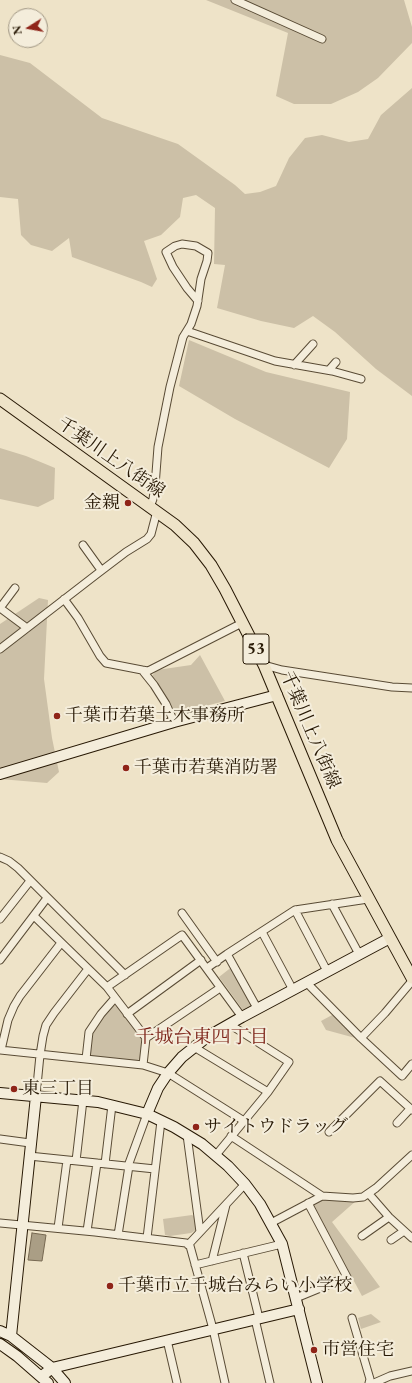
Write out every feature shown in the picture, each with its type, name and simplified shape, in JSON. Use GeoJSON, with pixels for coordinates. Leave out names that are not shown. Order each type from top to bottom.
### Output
{"type":"FeatureCollection","features":[{"type":"Feature","properties":{"kind":"main road","name":"千葉川上八街線"},"geometry":{"type":"LineString","coordinates":[[0,399],[175,525],[204,555],[218,577],[264,665],[337,840],[412,979]]}},
{"type":"Feature","properties":{"kind":"street"},"geometry":{"type":"LineString","coordinates":[[235,0],[322,39]]}},
{"type":"Feature","properties":{"kind":"street"},"geometry":{"type":"LineString","coordinates":[[0,649],[101,570],[147,539],[151,534],[160,432],[183,337],[194,315],[198,301],[208,254],[190,244],[175,246],[166,252],[173,267],[198,301]]}},
{"type":"Feature","properties":{"kind":"street"},"geometry":{"type":"LineString","coordinates":[[187,330],[260,357],[294,365],[329,370],[361,378]]}},
{"type":"Feature","properties":{"kind":"street"},"geometry":{"type":"LineString","coordinates":[[294,365],[313,344]]}},
{"type":"Feature","properties":{"kind":"street"},"geometry":{"type":"LineString","coordinates":[[329,370],[336,362]]}},
{"type":"Feature","properties":{"kind":"street"},"geometry":{"type":"LineString","coordinates":[[82,545],[101,570]]}},
{"type":"Feature","properties":{"kind":"street"},"geometry":{"type":"LineString","coordinates":[[15,588],[0,608],[27,628]]}},
{"type":"Feature","properties":{"kind":"street"},"geometry":{"type":"LineString","coordinates":[[64,599],[78,618],[100,656],[106,663],[148,671],[242,623]]}},
{"type":"Feature","properties":{"kind":"street"},"geometry":{"type":"LineString","coordinates":[[264,665],[282,670],[392,687],[412,688]]}},
{"type":"Feature","properties":{"kind":"street"},"geometry":{"type":"LineString","coordinates":[[142,670],[166,704],[174,722]]}},
{"type":"Feature","properties":{"kind":"street"},"geometry":{"type":"LineString","coordinates":[[0,774],[174,722],[277,695]]}},
{"type":"Feature","properties":{"kind":"street"},"geometry":{"type":"LineString","coordinates":[[0,857],[9,861],[125,975]]}},
{"type":"Feature","properties":{"kind":"street"},"geometry":{"type":"LineString","coordinates":[[0,919],[30,881]]}},
{"type":"Feature","properties":{"kind":"street"},"geometry":{"type":"LineString","coordinates":[[0,960],[47,898]]}},
{"type":"Feature","properties":{"kind":"street"},"geometry":{"type":"LineString","coordinates":[[207,968],[295,910],[368,899]]}},
{"type":"Feature","properties":{"kind":"street"},"geometry":{"type":"LineString","coordinates":[[332,904],[359,954]]}},
{"type":"Feature","properties":{"kind":"street"},"geometry":{"type":"LineString","coordinates":[[295,910],[327,971]]}},
{"type":"Feature","properties":{"kind":"street"},"geometry":{"type":"LineString","coordinates":[[182,913],[217,962]]}},
{"type":"Feature","properties":{"kind":"street"},"geometry":{"type":"LineString","coordinates":[[34,916],[107,987],[146,1038],[143,1066]]}},
{"type":"Feature","properties":{"kind":"street"},"geometry":{"type":"LineString","coordinates":[[262,932],[293,990]]}},
{"type":"Feature","properties":{"kind":"street"},"geometry":{"type":"LineString","coordinates":[[107,987],[182,935],[242,1017]]}},
{"type":"Feature","properties":{"kind":"street"},"geometry":{"type":"LineString","coordinates":[[118,1235],[129,1166],[147,1114],[158,1088],[168,1073],[182,1057],[207,1037],[229,1024],[390,938]]}},
{"type":"Feature","properties":{"kind":"street"},"geometry":{"type":"LineString","coordinates":[[61,943],[14,1006],[8,1020],[0,1050],[143,1066],[168,1073],[244,1121]]}},
{"type":"Feature","properties":{"kind":"street"},"geometry":{"type":"LineString","coordinates":[[227,954],[257,1008]]}},
{"type":"Feature","properties":{"kind":"street"},"geometry":{"type":"LineString","coordinates":[[127,1014],[201,960]]}},
{"type":"Feature","properties":{"kind":"street"},"geometry":{"type":"LineString","coordinates":[[11,1336],[30,1143],[43,1036],[46,1025],[54,1013],[88,969]]}},
{"type":"Feature","properties":{"kind":"street"},"geometry":{"type":"LineString","coordinates":[[361,1038],[385,1013],[412,979]]}},
{"type":"Feature","properties":{"kind":"street"},"geometry":{"type":"LineString","coordinates":[[306,982],[361,1038],[402,1076],[412,1064]]}},
{"type":"Feature","properties":{"kind":"street"},"geometry":{"type":"LineString","coordinates":[[146,1038],[220,988]]}},
{"type":"Feature","properties":{"kind":"street"},"geometry":{"type":"LineString","coordinates":[[86,1060],[89,1032],[94,1023],[115,998]]}},
{"type":"Feature","properties":{"kind":"street"},"geometry":{"type":"LineString","coordinates":[[216,1155],[268,1092],[289,1062],[229,1024]]}},
{"type":"Feature","properties":{"kind":"street"},"geometry":{"type":"LineString","coordinates":[[194,1047],[268,1092]]}},
{"type":"Feature","properties":{"kind":"street"},"geometry":{"type":"LineString","coordinates":[[329,1132],[380,1080],[411,1110],[397,1123]]}},
{"type":"Feature","properties":{"kind":"street"},"geometry":{"type":"LineString","coordinates":[[0,1092],[83,1100],[112,1105],[147,1114],[202,1144],[228,1166],[245,1184],[260,1204],[282,1244],[317,1383]]}},
{"type":"Feature","properties":{"kind":"street"},"geometry":{"type":"LineString","coordinates":[[76,1161],[83,1100]]}},
{"type":"Feature","properties":{"kind":"street"},"geometry":{"type":"LineString","coordinates":[[105,1164],[112,1105]]}},
{"type":"Feature","properties":{"kind":"street"},"geometry":{"type":"LineString","coordinates":[[147,1238],[161,1121]]}},
{"type":"Feature","properties":{"kind":"street"},"geometry":{"type":"LineString","coordinates":[[187,1135],[200,1232]]}},
{"type":"Feature","properties":{"kind":"street"},"geometry":{"type":"LineString","coordinates":[[231,1136],[322,1196],[353,1198],[363,1197],[369,1194],[412,1155]]}},
{"type":"Feature","properties":{"kind":"street"},"geometry":{"type":"LineString","coordinates":[[0,1140],[30,1143]]}},
{"type":"Feature","properties":{"kind":"street"},"geometry":{"type":"LineString","coordinates":[[29,1156],[155,1169]]}},
{"type":"Feature","properties":{"kind":"street"},"geometry":{"type":"LineString","coordinates":[[58,1228],[67,1160]]}},
{"type":"Feature","properties":{"kind":"street"},"geometry":{"type":"LineString","coordinates":[[87,1231],[96,1163]]}},
{"type":"Feature","properties":{"kind":"street"},"geometry":{"type":"LineString","coordinates":[[188,1245],[245,1184]]}},
{"type":"Feature","properties":{"kind":"street"},"geometry":{"type":"LineString","coordinates":[[369,1194],[389,1217],[412,1238]]}},
{"type":"Feature","properties":{"kind":"street"},"geometry":{"type":"LineString","coordinates":[[271,1224],[322,1196]]}},
{"type":"Feature","properties":{"kind":"street"},"geometry":{"type":"LineString","coordinates":[[296,1298],[347,1277],[308,1203]]}},
{"type":"Feature","properties":{"kind":"street"},"geometry":{"type":"LineString","coordinates":[[212,1261],[226,1204]]}},
{"type":"Feature","properties":{"kind":"street"},"geometry":{"type":"LineString","coordinates":[[362,1236],[389,1217]]}},
{"type":"Feature","properties":{"kind":"street"},"geometry":{"type":"LineString","coordinates":[[0,1223],[183,1242],[190,1246],[213,1329],[225,1383]]}},
{"type":"Feature","properties":{"kind":"street"},"geometry":{"type":"LineString","coordinates":[[391,1240],[404,1231]]}},
{"type":"Feature","properties":{"kind":"street"},"geometry":{"type":"LineString","coordinates":[[195,1265],[282,1244]]}},
{"type":"Feature","properties":{"kind":"street"},"geometry":{"type":"LineString","coordinates":[[242,1253],[270,1383]]}},
{"type":"Feature","properties":{"kind":"street"},"geometry":{"type":"LineString","coordinates":[[0,1344],[18,1356],[45,1380],[52,1368],[299,1309]]}},
{"type":"Feature","properties":{"kind":"street"},"geometry":{"type":"LineString","coordinates":[[352,1318],[370,1378],[369,1383]]}},
{"type":"Feature","properties":{"kind":"street"},"geometry":{"type":"LineString","coordinates":[[0,1331],[11,1336],[52,1368],[64,1383]]}},
{"type":"Feature","properties":{"kind":"street"},"geometry":{"type":"LineString","coordinates":[[167,1340],[177,1383]]}},
{"type":"Feature","properties":{"kind":"street"},"geometry":{"type":"LineString","coordinates":[[374,1383],[390,1376],[412,1371]]}},
{"type":"Feature","properties":{"kind":"shaded area"},"geometry":{"type":"Polygon","coordinates":[[[206,0],[404,0],[412,27],[412,43],[378,78],[358,92],[331,104],[294,104],[276,96],[288,33],[206,0]]]}},
{"type":"Feature","properties":{"kind":"shaded area"},"geometry":{"type":"Polygon","coordinates":[[[0,55],[30,63],[102,118],[178,144],[235,185],[245,194],[260,192],[276,186],[289,158],[305,138],[322,135],[349,142],[368,139],[381,115],[412,88],[412,396],[376,369],[335,332],[313,316],[294,328],[261,321],[217,308],[225,265],[214,264],[215,208],[196,195],[183,198],[180,217],[161,235],[144,241],[157,279],[152,287],[72,257],[69,238],[52,251],[31,245],[21,235],[18,199],[0,197],[0,55]]]}},
{"type":"Feature","properties":{"kind":"shaded area"},"geometry":{"type":"Polygon","coordinates":[[[189,340],[266,372],[350,392],[347,439],[329,468],[235,419],[179,386],[189,340]]]}},
{"type":"Feature","properties":{"kind":"shaded area"},"geometry":{"type":"Polygon","coordinates":[[[0,448],[26,456],[55,468],[54,499],[38,507],[0,499],[0,448]]]}},
{"type":"Feature","properties":{"kind":"shaded area"},"geometry":{"type":"Polygon","coordinates":[[[39,598],[48,600],[44,679],[52,738],[59,772],[47,783],[0,779],[0,624],[39,598]]]}},
{"type":"Feature","properties":{"kind":"shaded area"},"geometry":{"type":"Polygon","coordinates":[[[200,655],[225,701],[174,714],[151,677],[157,670],[191,665],[200,655]]]}},
{"type":"Feature","properties":{"kind":"shaded area"},"geometry":{"type":"Polygon","coordinates":[[[233,966],[252,1003],[252,1007],[245,1011],[219,977],[233,966]]]}},
{"type":"Feature","properties":{"kind":"shaded area"},"geometry":{"type":"Polygon","coordinates":[[[116,1005],[143,1041],[141,1058],[137,1061],[92,1056],[90,1053],[93,1033],[112,1006],[116,1005]]]}},
{"type":"Feature","properties":{"kind":"shaded area"},"geometry":{"type":"Polygon","coordinates":[[[334,1014],[359,1039],[326,1030],[321,1021],[334,1014]]]}},
{"type":"Feature","properties":{"kind":"shaded area"},"geometry":{"type":"Polygon","coordinates":[[[324,1199],[357,1200],[332,1222],[380,1287],[362,1296],[314,1207],[314,1204],[324,1199]]]}},
{"type":"Feature","properties":{"kind":"shaded area"},"geometry":{"type":"Polygon","coordinates":[[[192,1215],[195,1217],[196,1230],[191,1233],[170,1236],[165,1235],[163,1219],[192,1215]]]}},
{"type":"Feature","properties":{"kind":"shaded area"},"geometry":{"type":"Polygon","coordinates":[[[32,1233],[46,1235],[42,1261],[28,1260],[32,1233]]]}},
{"type":"Feature","properties":{"kind":"shaded area"},"geometry":{"type":"Polygon","coordinates":[[[371,1314],[381,1322],[361,1329],[358,1318],[371,1314]]]}},
{"type":"Feature","properties":{"kind":"place","name":"金親"},"geometry":{"type":"Point","coordinates":[128,503]}},
{"type":"Feature","properties":{"kind":"place","name":"千葉市若葉土木事務所"},"geometry":{"type":"Point","coordinates":[57,716]}},
{"type":"Feature","properties":{"kind":"place","name":"千葉市若葉消防署"},"geometry":{"type":"Point","coordinates":[126,768]}},
{"type":"Feature","properties":{"kind":"place","name":"東三丁目"},"geometry":{"type":"Point","coordinates":[14,1089]}},
{"type":"Feature","properties":{"kind":"place","name":"サイトウドラッグ"},"geometry":{"type":"Point","coordinates":[196,1127]}},
{"type":"Feature","properties":{"kind":"place","name":"千葉市立千城台みらい小学校"},"geometry":{"type":"Point","coordinates":[110,1286]}},
{"type":"Feature","properties":{"kind":"place","name":"市営住宅"},"geometry":{"type":"Point","coordinates":[314,1350]}},
{"type":"Feature","properties":{"kind":"district","name":"千城台東四丁目"},"geometry":{"type":"Point","coordinates":[202,1038]}}]}
